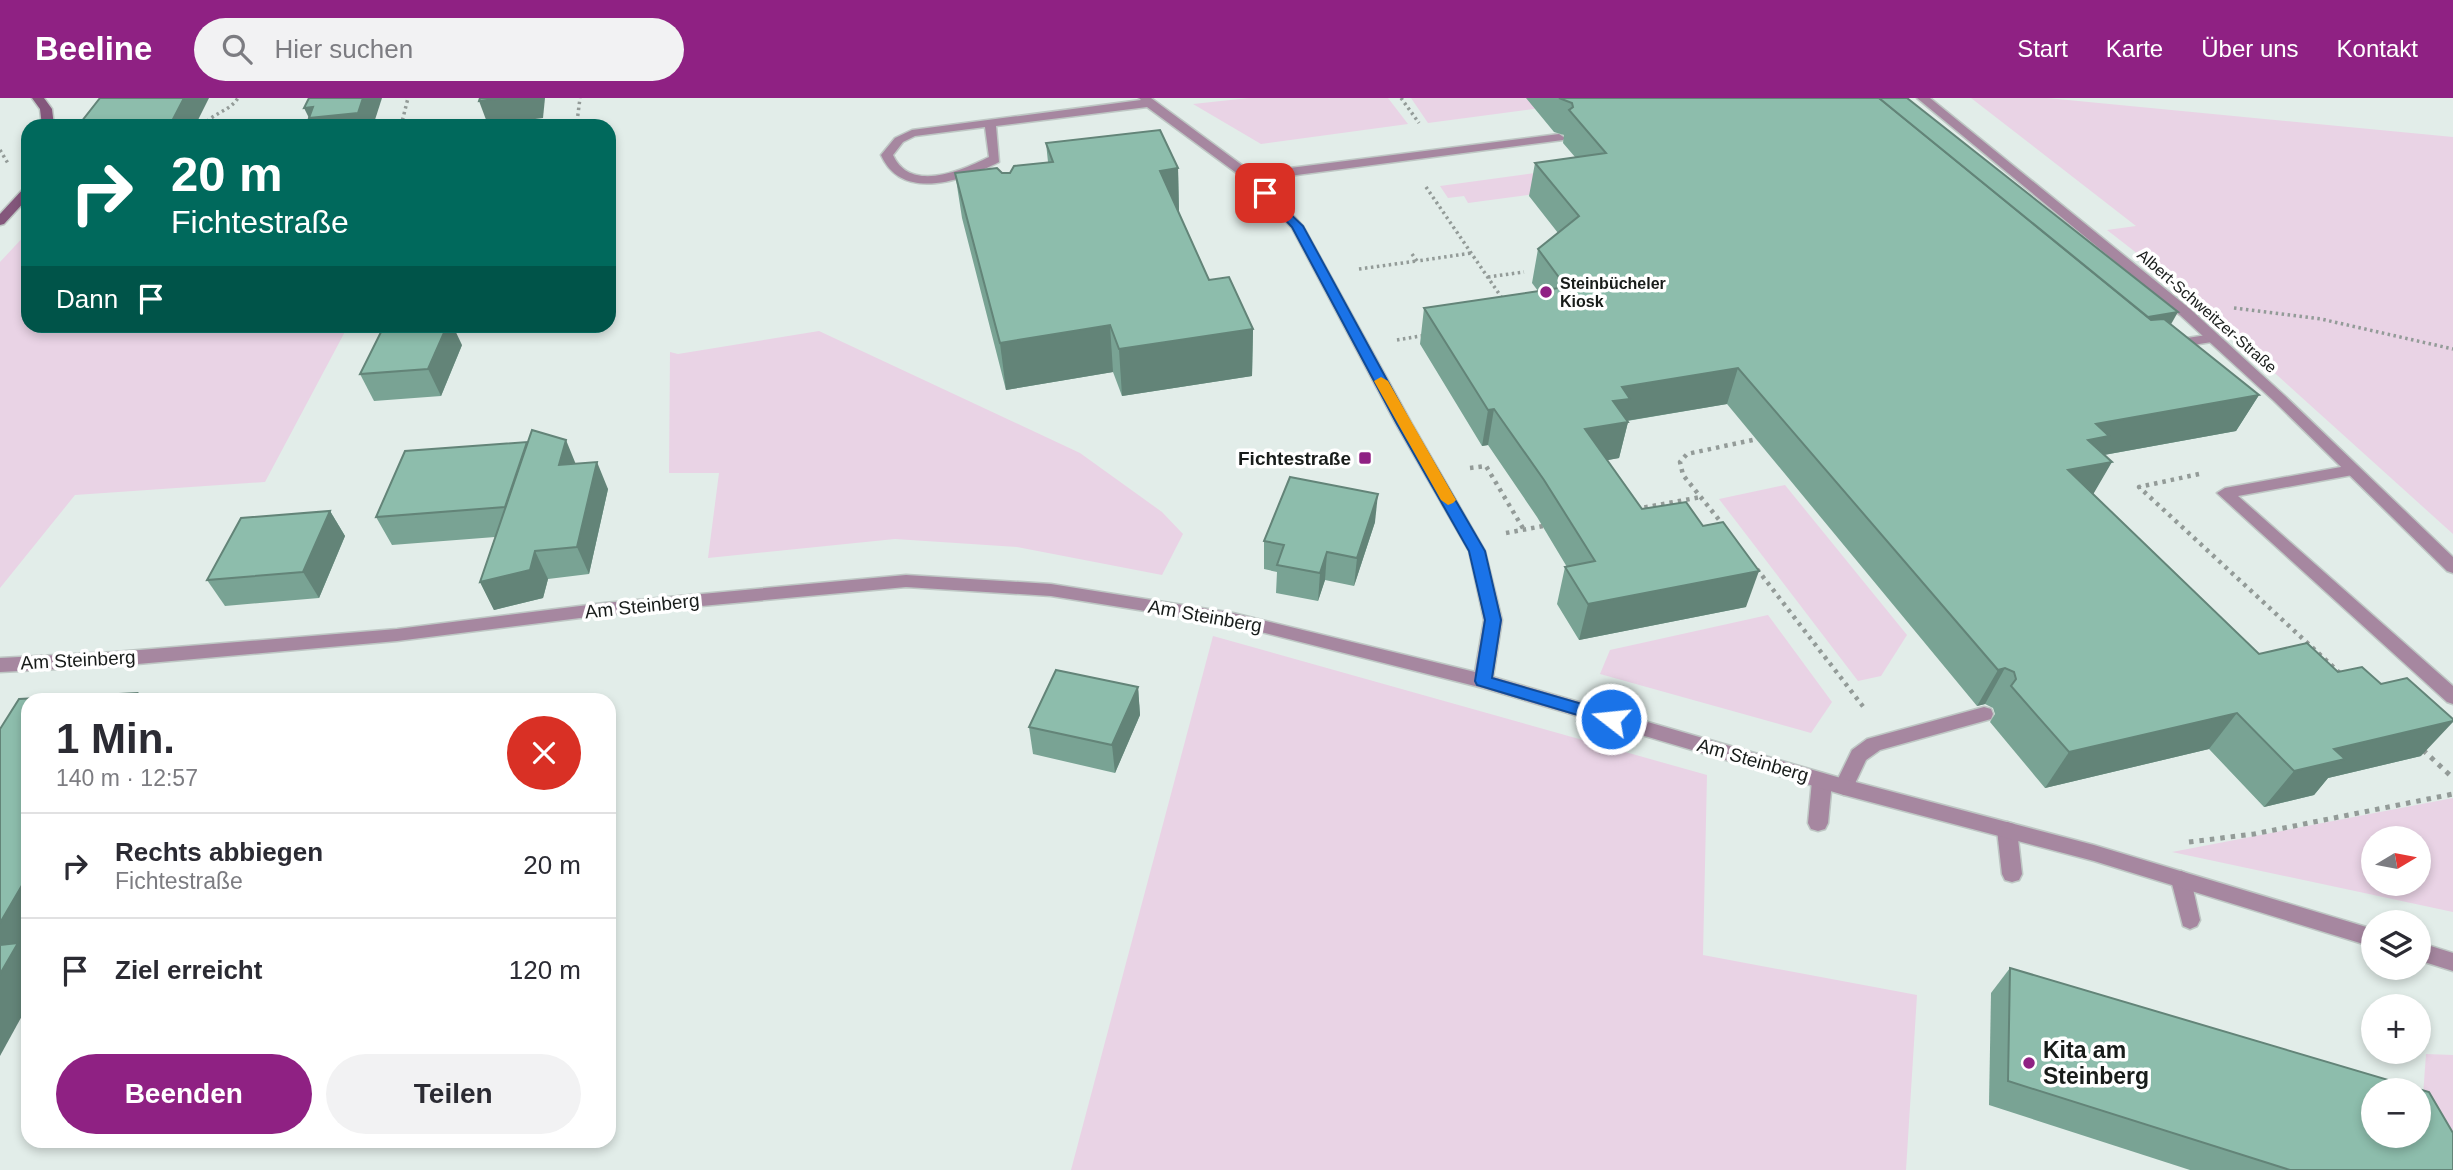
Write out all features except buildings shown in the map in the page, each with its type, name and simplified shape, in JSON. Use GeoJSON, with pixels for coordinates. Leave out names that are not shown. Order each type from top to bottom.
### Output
{"type":"FeatureCollection","features":[{"type":"Feature","properties":{"kind":"street"},"geometry":{"type":"LineString","coordinates":[[38,98],[46,109],[47,119]]}},
{"type":"Feature","properties":{"kind":"street","name":"Albert-Schweitzer-Straße"},"geometry":{"type":"LineString","coordinates":[[1923,98],[2185,312],[2453,567]]}},
{"type":"Feature","properties":{"kind":"street"},"geometry":{"type":"LineString","coordinates":[[995,159],[958,176],[931,179],[896,171],[887,155],[898,140],[912,133],[1147,101],[1250,177],[1297,226],[1477,551],[1493,620],[1483,681]]}},
{"type":"Feature","properties":{"kind":"street"},"geometry":{"type":"LineString","coordinates":[[990,124],[999,172]]}},
{"type":"Feature","properties":{"kind":"street"},"geometry":{"type":"LineString","coordinates":[[1250,177],[1559,138]]}},
{"type":"Feature","properties":{"kind":"street"},"geometry":{"type":"LineString","coordinates":[[1353,164],[1361,176]]}},
{"type":"Feature","properties":{"kind":"street"},"geometry":{"type":"LineString","coordinates":[[0,221],[21,198]]}},
{"type":"Feature","properties":{"kind":"street"},"geometry":{"type":"LineString","coordinates":[[2151,348],[2213,338]]}},
{"type":"Feature","properties":{"kind":"street"},"geometry":{"type":"LineString","coordinates":[[2352,470],[2225,493],[2453,696]]}},
{"type":"Feature","properties":{"kind":"street","name":"Am Steinberg"},"geometry":{"type":"LineString","coordinates":[[0,665],[115,659],[397,635],[604,609],[905,581],[1051,590],[1233,619],[1483,681],[1822,781],[2181,880],[2361,934]]}},
{"type":"Feature","properties":{"kind":"street"},"geometry":{"type":"LineString","coordinates":[[1844,787],[1859,755],[1874,744],[1984,714]]}},
{"type":"Feature","properties":{"kind":"street"},"geometry":{"type":"LineString","coordinates":[[1818,823],[1822,781]]}},
{"type":"Feature","properties":{"kind":"street"},"geometry":{"type":"LineString","coordinates":[[2007,830],[2012,874]]}},
{"type":"Feature","properties":{"kind":"street"},"geometry":{"type":"LineString","coordinates":[[2181,880],[2190,920]]}},
{"type":"Feature","properties":{"kind":"street"},"geometry":{"type":"LineString","coordinates":[[2431,955],[2453,962]]}},
{"type":"Feature","properties":{"kind":"path"},"geometry":{"type":"LineString","coordinates":[[208,119],[234,106],[238,98]]}},
{"type":"Feature","properties":{"kind":"path"},"geometry":{"type":"LineString","coordinates":[[403,119],[408,98]]}},
{"type":"Feature","properties":{"kind":"path"},"geometry":{"type":"LineString","coordinates":[[577,119],[580,98]]}},
{"type":"Feature","properties":{"kind":"path"},"geometry":{"type":"LineString","coordinates":[[1401,98],[1423,129]]}},
{"type":"Feature","properties":{"kind":"path"},"geometry":{"type":"LineString","coordinates":[[1436,181],[1422,182],[1511,310]]}},
{"type":"Feature","properties":{"kind":"path"},"geometry":{"type":"LineString","coordinates":[[1355,270],[1472,253]]}},
{"type":"Feature","properties":{"kind":"path"},"geometry":{"type":"LineString","coordinates":[[1412,254],[1417,261]]}},
{"type":"Feature","properties":{"kind":"path"},"geometry":{"type":"LineString","coordinates":[[1488,277],[1524,272]]}},
{"type":"Feature","properties":{"kind":"path"},"geometry":{"type":"LineString","coordinates":[[2185,312],[2247,308],[2321,318],[2453,349]]}},
{"type":"Feature","properties":{"kind":"path"},"geometry":{"type":"LineString","coordinates":[[1362,346],[1427,335]]}},
{"type":"Feature","properties":{"kind":"path"},"geometry":{"type":"LineString","coordinates":[[1725,527],[1683,475],[1680,462],[1686,454],[1772,436]]}},
{"type":"Feature","properties":{"kind":"path"},"geometry":{"type":"LineString","coordinates":[[1628,510],[1701,497]]}},
{"type":"Feature","properties":{"kind":"path"},"geometry":{"type":"LineString","coordinates":[[1506,533],[1543,526]]}},
{"type":"Feature","properties":{"kind":"path"},"geometry":{"type":"LineString","coordinates":[[1756,568],[1871,717]]}},
{"type":"Feature","properties":{"kind":"path"},"geometry":{"type":"LineString","coordinates":[[2187,842],[2253,834],[2453,794]]}},
{"type":"Feature","properties":{"kind":"shaded area"},"geometry":{"type":"Polygon","coordinates":[[[1249,98],[1388,98],[1408,124],[1261,144],[1193,104],[1249,98]]]}},
{"type":"Feature","properties":{"kind":"shaded area"},"geometry":{"type":"Polygon","coordinates":[[[1411,98],[1533,98],[1541,108],[1428,123],[1411,98]]]}},
{"type":"Feature","properties":{"kind":"shaded area"},"geometry":{"type":"Polygon","coordinates":[[[1971,98],[2047,98],[2453,137],[2453,534],[2174,282],[2107,230],[2136,226],[1971,98]]]}},
{"type":"Feature","properties":{"kind":"shaded area"},"geometry":{"type":"Polygon","coordinates":[[[1556,170],[1572,189],[1468,203],[1464,196],[1448,198],[1440,186],[1556,170]]]}},
{"type":"Feature","properties":{"kind":"shaded area"},"geometry":{"type":"Polygon","coordinates":[[[21,240],[21,333],[344,333],[265,482],[75,495],[0,588],[0,262],[21,240]]]}},
{"type":"Feature","properties":{"kind":"shaded area"},"geometry":{"type":"Polygon","coordinates":[[[819,331],[1080,453],[1162,512],[1183,534],[1162,575],[1017,547],[895,539],[708,558],[719,473],[669,473],[670,352],[678,354],[819,331]]]}},
{"type":"Feature","properties":{"kind":"shaded area"},"geometry":{"type":"Polygon","coordinates":[[[1785,485],[1907,635],[1881,676],[1858,681],[1719,499],[1785,485]]]}},
{"type":"Feature","properties":{"kind":"shaded area"},"geometry":{"type":"Polygon","coordinates":[[[1768,615],[1832,702],[1811,733],[1600,674],[1610,650],[1768,615]]]}},
{"type":"Feature","properties":{"kind":"shaded area"},"geometry":{"type":"Polygon","coordinates":[[[1213,636],[1707,775],[1703,955],[1917,995],[1906,1170],[1071,1170],[1213,636]]]}},
{"type":"Feature","properties":{"kind":"shaded area"},"geometry":{"type":"Polygon","coordinates":[[[2453,798],[2453,912],[2378,896],[2431,896],[2431,826],[2361,826],[2361,892],[2172,852],[2453,798]]]}},
{"type":"Feature","properties":{"kind":"shaded area"},"geometry":{"type":"Polygon","coordinates":[[[2431,1054],[2453,1055],[2453,1170],[2419,1152],[2419,1148],[2431,1148],[2431,1078],[2424,1078],[2425,1064],[2431,1064],[2431,1054]]]}},
{"type":"Feature","properties":{"kind":"slow traffic"},"geometry":{"type":"LineString","coordinates":[[1381,381],[1448,500]]}},
{"type":"Feature","properties":{"kind":"place","name":"Steinbücheler Kiosk"},"geometry":{"type":"Point","coordinates":[1546,292]}},
{"type":"Feature","properties":{"kind":"place","name":"Fichtestraße"},"geometry":{"type":"Point","coordinates":[1365,458]}},
{"type":"Feature","properties":{"kind":"place","name":"Kita am Steinberg"},"geometry":{"type":"Point","coordinates":[2029,1063]}},
{"type":"Feature","properties":{"kind":"route"},"geometry":{"type":"LineString","coordinates":[[1265,193],[1297,226],[1404,424],[1477,551],[1493,620],[1483,681],[1611,719]]}}]}
